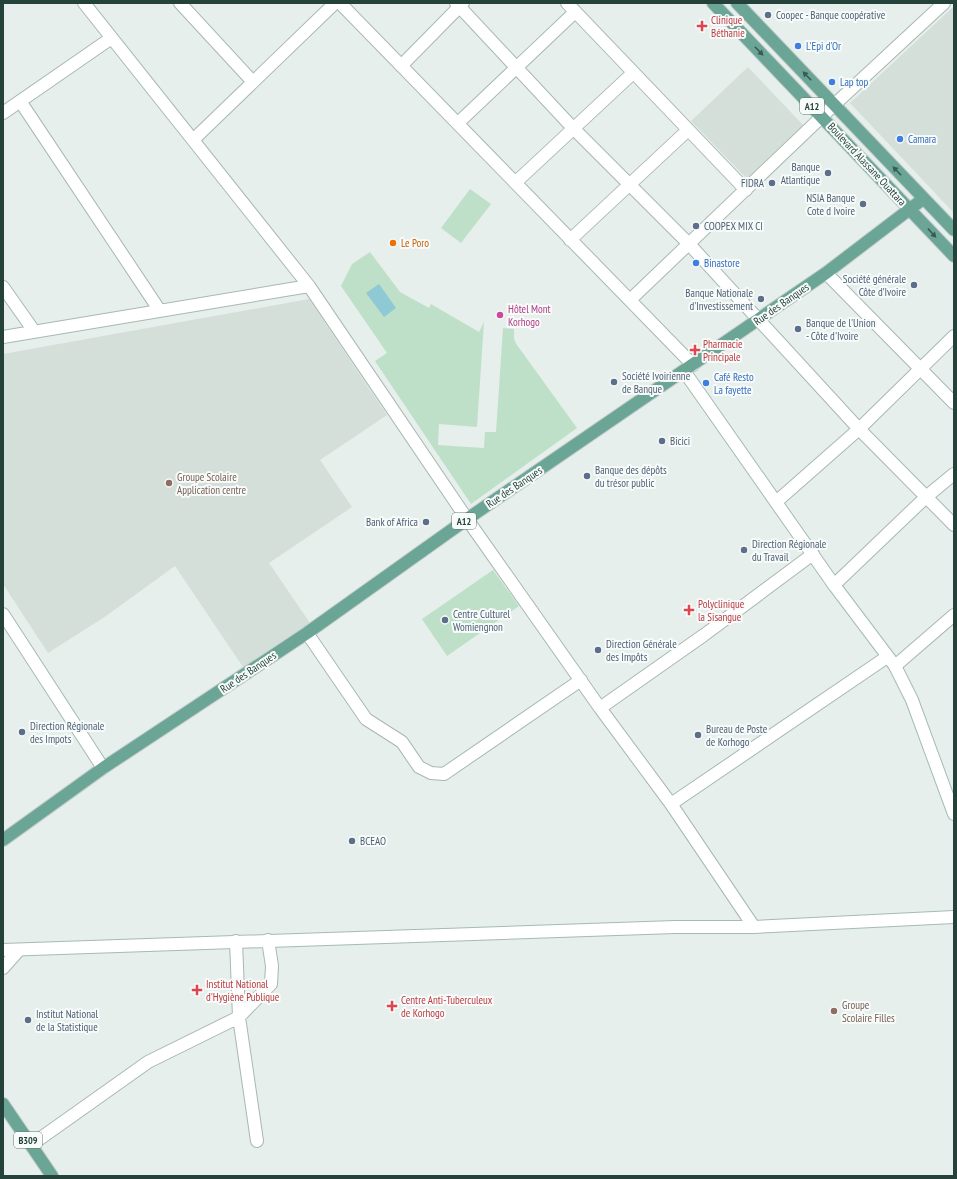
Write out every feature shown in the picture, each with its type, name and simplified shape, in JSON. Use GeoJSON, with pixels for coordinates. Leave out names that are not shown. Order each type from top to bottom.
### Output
{"type":"FeatureCollection","features":[{"type":"Feature","properties":{"kind":"main road","name":"Boulevard Alassane Ouattara"},"geometry":{"type":"LineString","coordinates":[[712,3],[954,256]]}},
{"type":"Feature","properties":{"kind":"main road","name":"Boulevard Alassane Ouattara"},"geometry":{"type":"LineString","coordinates":[[737,3],[954,230]]}},
{"type":"Feature","properties":{"kind":"main road","name":"Rue des Banques"},"geometry":{"type":"LineString","coordinates":[[3,840],[103,768],[307,633],[467,519],[826,273],[924,199]]}},
{"type":"Feature","properties":{"kind":"main road","name":"B309"},"geometry":{"type":"LineString","coordinates":[[3,1104],[52,1176]]}},
{"type":"Feature","properties":{"kind":"street"},"geometry":{"type":"LineString","coordinates":[[84,3],[110,39],[193,140],[308,286],[467,519],[600,708],[671,804],[754,927]]}},
{"type":"Feature","properties":{"kind":"street"},"geometry":{"type":"LineString","coordinates":[[180,3],[253,82]]}},
{"type":"Feature","properties":{"kind":"street"},"geometry":{"type":"LineString","coordinates":[[340,3],[630,300],[688,368],[776,502],[834,585],[891,661],[912,700],[952,798],[954,814]]}},
{"type":"Feature","properties":{"kind":"street"},"geometry":{"type":"LineString","coordinates":[[567,3],[746,190]]}},
{"type":"Feature","properties":{"kind":"street"},"geometry":{"type":"LineString","coordinates":[[630,300],[834,105],[944,3]]}},
{"type":"Feature","properties":{"kind":"street"},"geometry":{"type":"LineString","coordinates":[[401,66],[459,4],[516,68],[572,127],[689,244],[859,429],[954,525]]}},
{"type":"Feature","properties":{"kind":"street"},"geometry":{"type":"LineString","coordinates":[[193,140],[253,82],[328,5]]}},
{"type":"Feature","properties":{"kind":"street"},"geometry":{"type":"LineString","coordinates":[[458,123],[575,12]]}},
{"type":"Feature","properties":{"kind":"street"},"geometry":{"type":"LineString","coordinates":[[3,113],[110,39]]}},
{"type":"Feature","properties":{"kind":"street"},"geometry":{"type":"LineString","coordinates":[[516,182],[572,127],[633,73]]}},
{"type":"Feature","properties":{"kind":"street"},"geometry":{"type":"LineString","coordinates":[[20,101],[160,310]]}},
{"type":"Feature","properties":{"kind":"street"},"geometry":{"type":"LineString","coordinates":[[570,240],[631,185],[688,130]]}},
{"type":"Feature","properties":{"kind":"street"},"geometry":{"type":"LineString","coordinates":[[826,273],[954,403]]}},
{"type":"Feature","properties":{"kind":"street"},"geometry":{"type":"LineString","coordinates":[[3,337],[308,286]]}},
{"type":"Feature","properties":{"kind":"street"},"geometry":{"type":"LineString","coordinates":[[3,288],[34,331]]}},
{"type":"Feature","properties":{"kind":"street"},"geometry":{"type":"LineString","coordinates":[[776,502],[859,429],[954,336]]}},
{"type":"Feature","properties":{"kind":"street"},"geometry":{"type":"LineString","coordinates":[[834,585],[926,497],[954,474]]}},
{"type":"Feature","properties":{"kind":"street"},"geometry":{"type":"LineString","coordinates":[[600,708],[704,635],[813,554]]}},
{"type":"Feature","properties":{"kind":"street"},"geometry":{"type":"LineString","coordinates":[[3,614],[103,768]]}},
{"type":"Feature","properties":{"kind":"street"},"geometry":{"type":"LineString","coordinates":[[671,804],[891,661],[954,615]]}},
{"type":"Feature","properties":{"kind":"street"},"geometry":{"type":"LineString","coordinates":[[307,633],[366,719],[402,742],[419,767],[431,773],[444,774],[581,680]]}},
{"type":"Feature","properties":{"kind":"street"},"geometry":{"type":"LineString","coordinates":[[3,950],[675,927],[754,927],[954,917]]}},
{"type":"Feature","properties":{"kind":"street"},"geometry":{"type":"LineString","coordinates":[[31,1145],[148,1062],[239,1017],[271,984],[272,966],[268,940]]}},
{"type":"Feature","properties":{"kind":"street"},"geometry":{"type":"LineString","coordinates":[[236,941],[239,1017],[257,1141]]}},
{"type":"Feature","properties":{"kind":"street"},"geometry":{"type":"LineString","coordinates":[[3,968],[20,950]]}},
{"type":"Feature","properties":{"kind":"shaded area"},"geometry":{"type":"Polygon","coordinates":[[[954,6],[954,213],[850,103],[954,6]]]}},
{"type":"Feature","properties":{"kind":"shaded area"},"geometry":{"type":"Polygon","coordinates":[[[748,67],[805,127],[749,181],[691,121],[748,67]]]}},
{"type":"Feature","properties":{"kind":"shaded area","name":"Groupe Scolaire Application centre"},"geometry":{"type":"Polygon","coordinates":[[[309,299],[387,415],[320,460],[352,507],[269,563],[310,623],[243,667],[175,566],[106,616],[48,653],[3,584],[3,354],[309,299]]]}},
{"type":"Feature","properties":{"kind":"green space"},"geometry":{"type":"Polygon","coordinates":[[[470,189],[491,204],[461,243],[441,228],[470,189]]]}},
{"type":"Feature","properties":{"kind":"green space"},"geometry":{"type":"Polygon","coordinates":[[[370,252],[400,292],[429,308],[431,304],[479,332],[484,322],[477,427],[439,424],[438,445],[484,448],[485,432],[496,432],[503,328],[514,329],[514,339],[517,345],[577,428],[471,504],[375,361],[387,353],[341,286],[352,264],[370,252]]]}},
{"type":"Feature","properties":{"kind":"green space"},"geometry":{"type":"Polygon","coordinates":[[[493,570],[519,606],[447,656],[422,619],[493,570]]]}},
{"type":"Feature","properties":{"kind":"water"},"geometry":{"type":"Polygon","coordinates":[[[379,284],[396,308],[384,317],[366,293],[379,284]]]}},
{"type":"Feature","properties":{"kind":"place","name":"Coopec - Banque coopérative"},"geometry":{"type":"Point","coordinates":[768,15]}},
{"type":"Feature","properties":{"kind":"place","name":"Clinique Béthanie"},"geometry":{"type":"Point","coordinates":[702,26]}},
{"type":"Feature","properties":{"kind":"place","name":"L'Epi d'Or"},"geometry":{"type":"Point","coordinates":[798,46]}},
{"type":"Feature","properties":{"kind":"place","name":"Lap top"},"geometry":{"type":"Point","coordinates":[832,82]}},
{"type":"Feature","properties":{"kind":"place","name":"Camara"},"geometry":{"type":"Point","coordinates":[900,139]}},
{"type":"Feature","properties":{"kind":"place","name":"Banque Atlantique"},"geometry":{"type":"Point","coordinates":[828,173]}},
{"type":"Feature","properties":{"kind":"place","name":"FIDRA"},"geometry":{"type":"Point","coordinates":[772,183]}},
{"type":"Feature","properties":{"kind":"place","name":"NSIA Banque Cote d Ivoire"},"geometry":{"type":"Point","coordinates":[863,204]}},
{"type":"Feature","properties":{"kind":"place","name":"COOPEX MIX CI"},"geometry":{"type":"Point","coordinates":[696,226]}},
{"type":"Feature","properties":{"kind":"place","name":"Le Poro"},"geometry":{"type":"Point","coordinates":[393,243]}},
{"type":"Feature","properties":{"kind":"place","name":"Binastore"},"geometry":{"type":"Point","coordinates":[696,263]}},
{"type":"Feature","properties":{"kind":"place","name":"Société générale Côte d’Ivoire"},"geometry":{"type":"Point","coordinates":[914,285]}},
{"type":"Feature","properties":{"kind":"place","name":"Banque Nationale d'Investissement"},"geometry":{"type":"Point","coordinates":[761,299]}},
{"type":"Feature","properties":{"kind":"place","name":"Hôtel Mont Korhogo"},"geometry":{"type":"Point","coordinates":[500,315]}},
{"type":"Feature","properties":{"kind":"place","name":"Banque de l'Union - Côte d'Ivoire"},"geometry":{"type":"Point","coordinates":[798,329]}},
{"type":"Feature","properties":{"kind":"place","name":"Pharmacie Principale"},"geometry":{"type":"Point","coordinates":[695,350]}},
{"type":"Feature","properties":{"kind":"place","name":"Société Ivoirienne de Banque"},"geometry":{"type":"Point","coordinates":[614,382]}},
{"type":"Feature","properties":{"kind":"place","name":"Café Resto La fayette"},"geometry":{"type":"Point","coordinates":[706,383]}},
{"type":"Feature","properties":{"kind":"place","name":"Bicici"},"geometry":{"type":"Point","coordinates":[662,441]}},
{"type":"Feature","properties":{"kind":"place","name":"Banque des dépôts du trésor public"},"geometry":{"type":"Point","coordinates":[587,476]}},
{"type":"Feature","properties":{"kind":"place","name":"Groupe Scolaire Application centre"},"geometry":{"type":"Point","coordinates":[169,483]}},
{"type":"Feature","properties":{"kind":"place","name":"Bank of Africa"},"geometry":{"type":"Point","coordinates":[426,522]}},
{"type":"Feature","properties":{"kind":"place","name":"Direction Régionale du Travail"},"geometry":{"type":"Point","coordinates":[744,550]}},
{"type":"Feature","properties":{"kind":"place","name":"Polyclinique la Sisangue"},"geometry":{"type":"Point","coordinates":[689,610]}},
{"type":"Feature","properties":{"kind":"place","name":"Centre Culturel Womiengnon"},"geometry":{"type":"Point","coordinates":[445,620]}},
{"type":"Feature","properties":{"kind":"place","name":"Direction Générale des Impôts"},"geometry":{"type":"Point","coordinates":[598,650]}},
{"type":"Feature","properties":{"kind":"place","name":"Direction Régionale des Impots"},"geometry":{"type":"Point","coordinates":[22,732]}},
{"type":"Feature","properties":{"kind":"place","name":"Bureau de Poste de Korhogo"},"geometry":{"type":"Point","coordinates":[698,735]}},
{"type":"Feature","properties":{"kind":"place","name":"BCEAO"},"geometry":{"type":"Point","coordinates":[352,841]}},
{"type":"Feature","properties":{"kind":"place","name":"Institut National d'Hygiène Publique"},"geometry":{"type":"Point","coordinates":[197,990]}},
{"type":"Feature","properties":{"kind":"place","name":"Centre Anti-Tuberculeux de Korhogo"},"geometry":{"type":"Point","coordinates":[392,1006]}},
{"type":"Feature","properties":{"kind":"place","name":"Groupe Scolaire Filles"},"geometry":{"type":"Point","coordinates":[834,1011]}},
{"type":"Feature","properties":{"kind":"place","name":"Institut National de la Statistique"},"geometry":{"type":"Point","coordinates":[28,1020]}}]}
